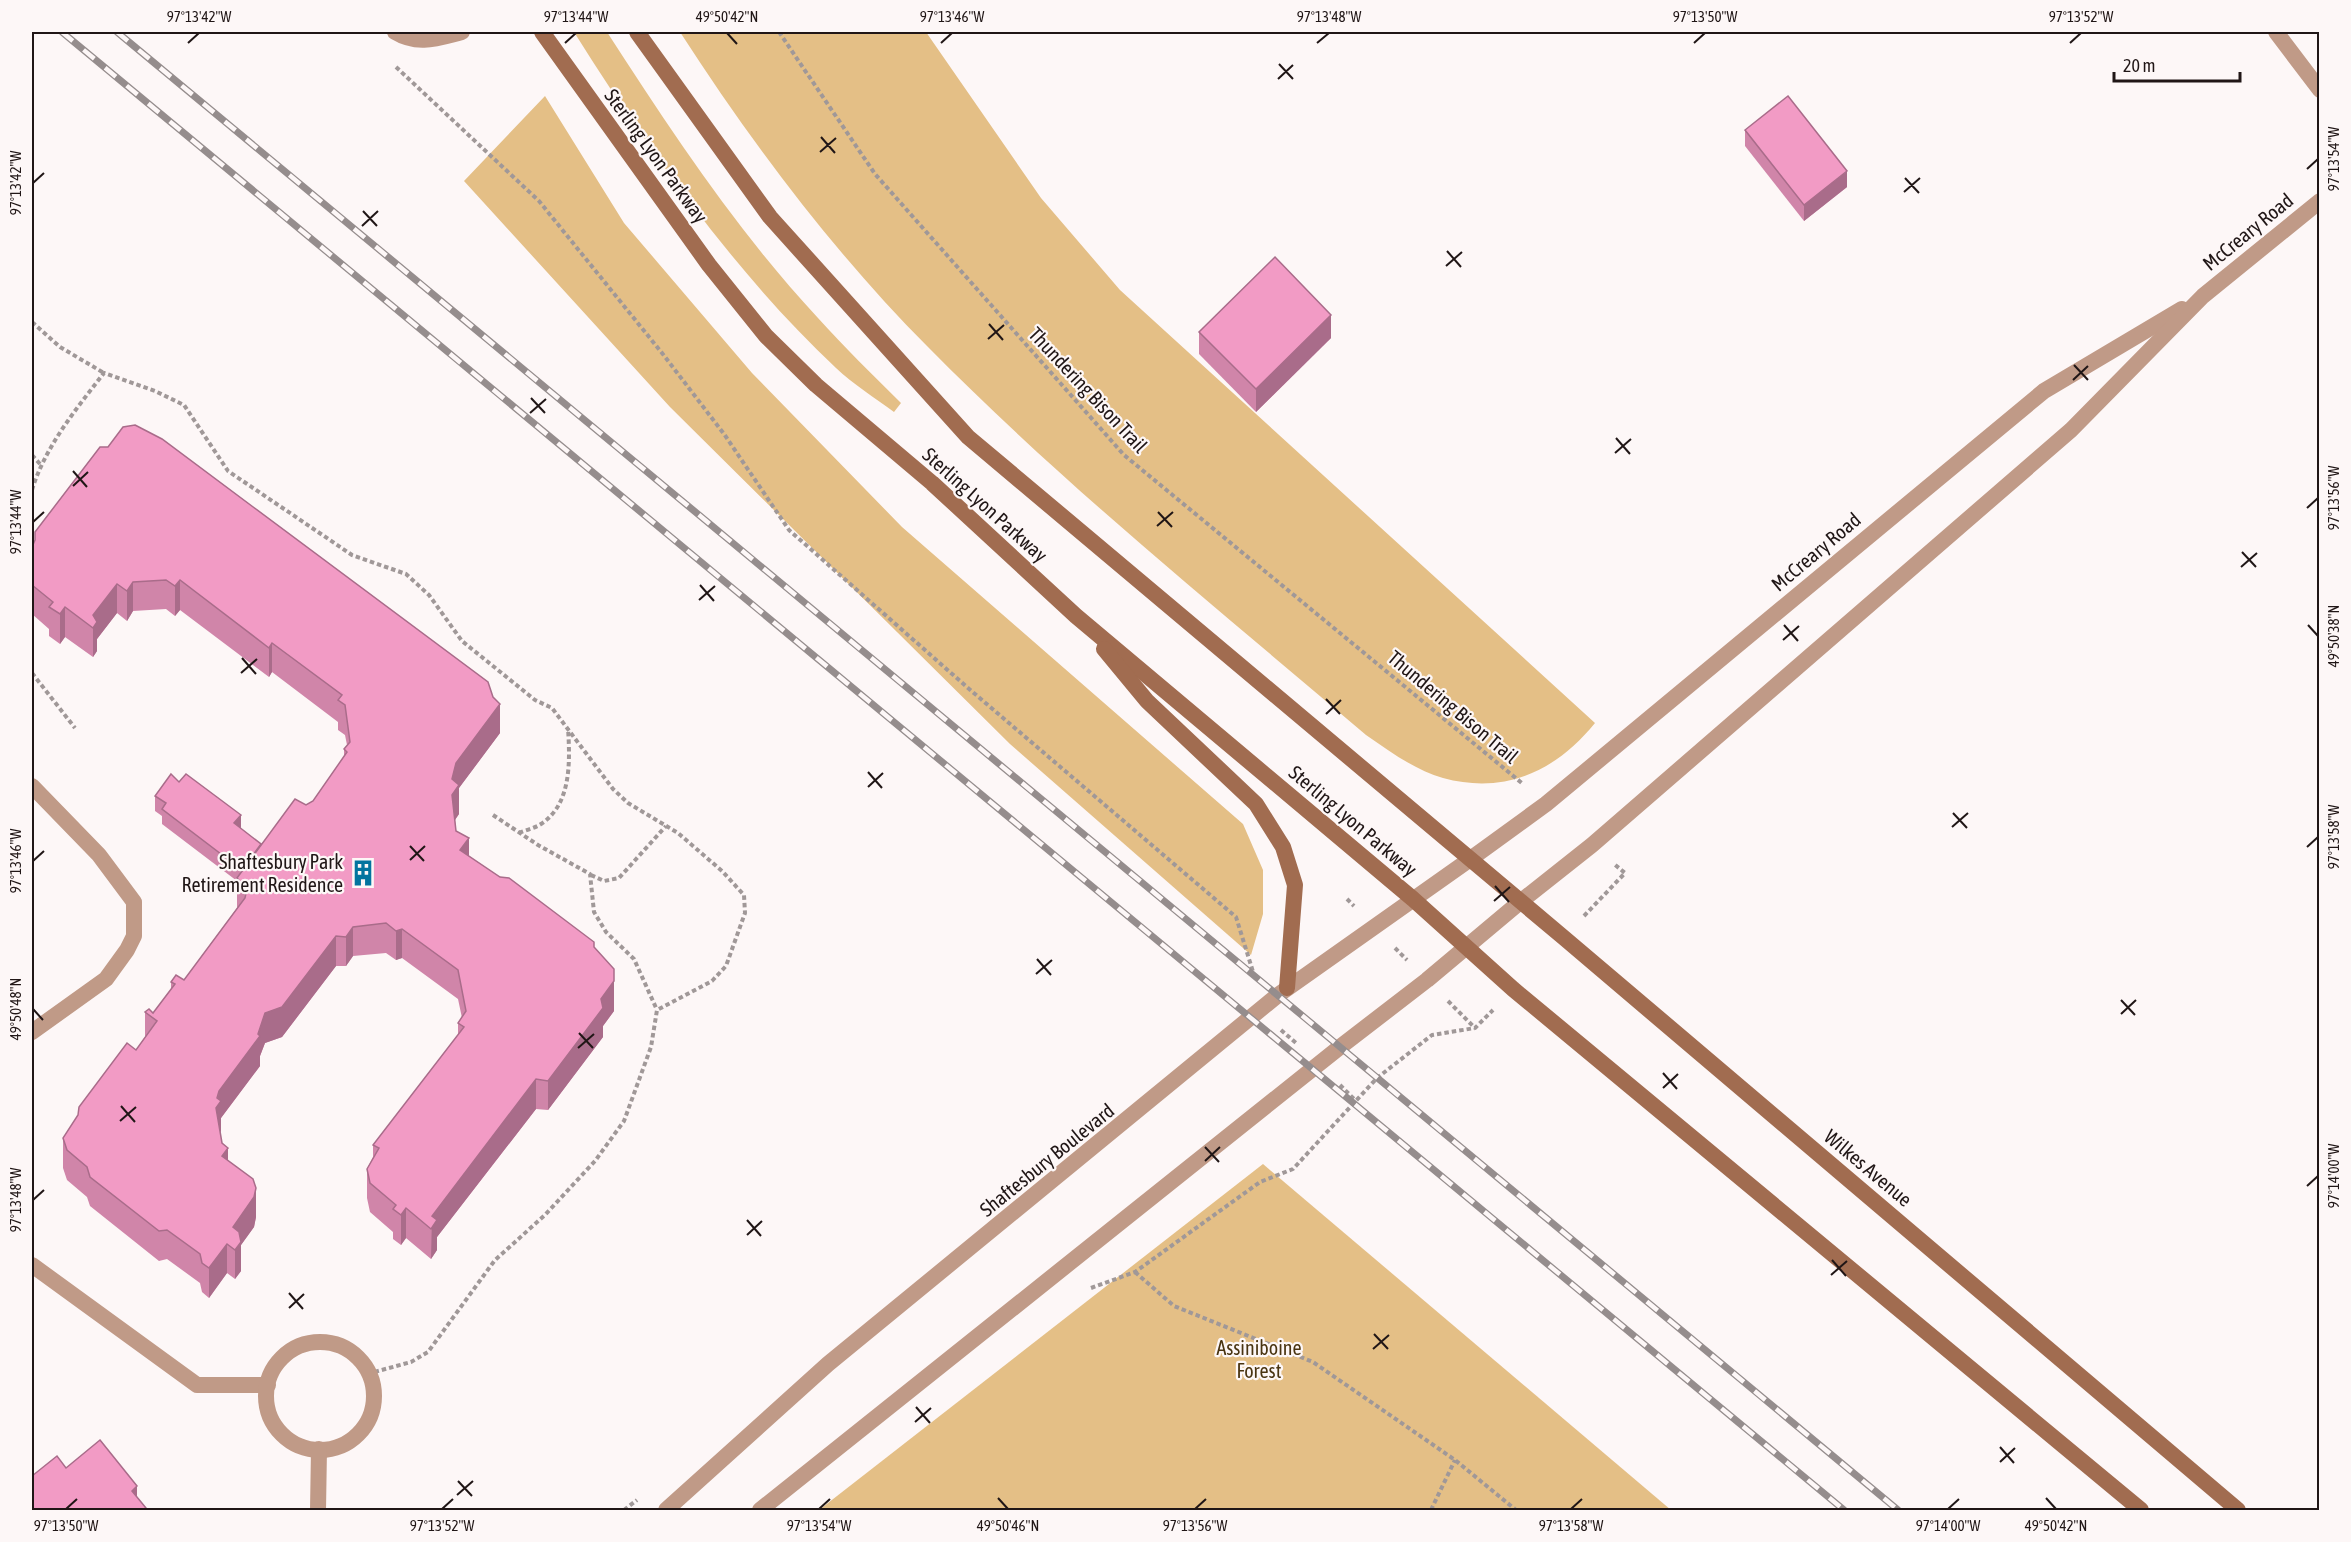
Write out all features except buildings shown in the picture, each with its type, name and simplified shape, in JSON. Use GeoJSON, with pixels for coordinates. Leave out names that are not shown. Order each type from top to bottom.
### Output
{"type":"FeatureCollection","features":[{"type":"Feature","properties":{"kind":"main road","name":"Sterling Lyon Parkway"},"geometry":{"type":"LineString","coordinates":[[542,32],[709,265],[766,336],[816,386],[932,483],[1076,616],[1413,899],[1466,947]]}},
{"type":"Feature","properties":{"kind":"main road","name":"Sterling Lyon Parkway"},"geometry":{"type":"LineString","coordinates":[[637,32],[770,217],[968,437],[1468,860]]}},
{"type":"Feature","properties":{"kind":"main road"},"geometry":{"type":"LineString","coordinates":[[1076,616],[1147,701],[1256,804],[1283,847],[1295,885],[1287,988]]}},
{"type":"Feature","properties":{"kind":"main road","name":"Wilkes Avenue"},"geometry":{"type":"LineString","coordinates":[[1468,860],[2238,1510]]}},
{"type":"Feature","properties":{"kind":"main road"},"geometry":{"type":"LineString","coordinates":[[1466,947],[2141,1510]]}},
{"type":"Feature","properties":{"kind":"street"},"geometry":{"type":"LineString","coordinates":[[395,32],[404,37],[425,41],[462,32]]}},
{"type":"Feature","properties":{"kind":"street"},"geometry":{"type":"LineString","coordinates":[[2276,32],[2319,90]]}},
{"type":"Feature","properties":{"kind":"street","name":"McCreary Road"},"geometry":{"type":"LineString","coordinates":[[1520,902],[1601,838],[2072,430],[2203,296],[2319,201]]}},
{"type":"Feature","properties":{"kind":"street","name":"McCreary Road"},"geometry":{"type":"LineString","coordinates":[[1468,860],[1545,804],[2044,391],[2203,296]]}},
{"type":"Feature","properties":{"kind":"street"},"geometry":{"type":"LineString","coordinates":[[32,786],[99,855],[134,902],[134,936],[106,979],[32,1032]]}},
{"type":"Feature","properties":{"kind":"street","name":"Shaftesbury Boulevard"},"geometry":{"type":"LineString","coordinates":[[666,1510],[828,1364],[1261,1012],[1287,988],[1468,860]]}},
{"type":"Feature","properties":{"kind":"street"},"geometry":{"type":"LineString","coordinates":[[760,1510],[1520,902]]}},
{"type":"Feature","properties":{"kind":"street"},"geometry":{"type":"LineString","coordinates":[[32,1265],[197,1385],[268,1385]]}},
{"type":"Feature","properties":{"kind":"street"},"geometry":{"type":"LineString","coordinates":[[315,1342],[333,1344],[348,1349],[360,1360],[368,1374],[375,1398],[367,1424],[347,1443],[336,1448],[319,1449],[298,1446],[276,1427],[267,1407],[268,1385],[274,1367],[281,1358],[295,1348],[315,1342]]}},
{"type":"Feature","properties":{"kind":"street"},"geometry":{"type":"LineString","coordinates":[[318,1510],[319,1449]]}},
{"type":"Feature","properties":{"kind":"path","name":"Thundering Bison Trail"},"geometry":{"type":"LineString","coordinates":[[779,32],[874,174],[1124,455],[1518,780]]}},
{"type":"Feature","properties":{"kind":"path"},"geometry":{"type":"LineString","coordinates":[[390,62],[539,201],[662,353],[724,434],[789,530],[968,688],[1236,916],[1253,967],[1261,1012],[1356,1101]]}},
{"type":"Feature","properties":{"kind":"path"},"geometry":{"type":"LineString","coordinates":[[32,322],[60,347],[104,373],[155,391],[184,405],[228,471],[352,555],[406,574],[429,595],[462,641],[536,700],[552,708],[568,726],[588,758],[613,789],[628,803],[678,833],[722,871],[744,895],[745,913],[726,966],[712,981],[657,1010]]}},
{"type":"Feature","properties":{"kind":"path"},"geometry":{"type":"LineString","coordinates":[[32,490],[40,464],[76,408],[104,373]]}},
{"type":"Feature","properties":{"kind":"path"},"geometry":{"type":"LineString","coordinates":[[32,455],[40,464]]}},
{"type":"Feature","properties":{"kind":"path"},"geometry":{"type":"LineString","coordinates":[[32,673],[75,728]]}},
{"type":"Feature","properties":{"kind":"path"},"geometry":{"type":"LineString","coordinates":[[519,833],[542,824],[555,810],[565,789],[570,764],[568,726]]}},
{"type":"Feature","properties":{"kind":"path"},"geometry":{"type":"LineString","coordinates":[[493,815],[519,833],[604,881],[620,878],[666,826]]}},
{"type":"Feature","properties":{"kind":"path"},"geometry":{"type":"LineString","coordinates":[[368,1374],[411,1362],[428,1352],[495,1260],[545,1215],[595,1161],[624,1121],[651,1047],[657,1010],[634,959],[606,932],[594,912],[590,874]]}},
{"type":"Feature","properties":{"kind":"path"},"geometry":{"type":"LineString","coordinates":[[1475,1029],[1432,1035],[1377,1078],[1293,1169],[1260,1182],[1135,1272],[1174,1306],[1314,1362],[1455,1460],[1516,1510]]}},
{"type":"Feature","properties":{"kind":"path"},"geometry":{"type":"LineString","coordinates":[[1431,1510],[1455,1460]]}},
{"type":"Feature","properties":{"kind":"green space"},"geometry":{"type":"Polygon","coordinates":[[[574,32],[607,32],[706,180],[760,251],[828,329],[901,403],[894,412],[836,368],[762,291],[694,208],[632,121],[574,32]]]}},
{"type":"Feature","properties":{"kind":"green space"},"geometry":{"type":"Polygon","coordinates":[[[680,32],[926,32],[1041,198],[1120,290],[1595,723],[1580,740],[1546,766],[1508,781],[1487,783],[1466,782],[1433,775],[1403,760],[1366,735],[1088,498],[1033,449],[928,347],[860,274],[796,196],[736,115],[680,32]]]}},
{"type":"Feature","properties":{"kind":"green space"},"geometry":{"type":"Polygon","coordinates":[[[545,96],[624,223],[752,373],[902,527],[1243,824],[1263,870],[1263,914],[1251,955],[1010,744],[670,407],[464,181],[545,96]]]}},
{"type":"Feature","properties":{"kind":"green space","name":"Assiniboine Forest"},"geometry":{"type":"Polygon","coordinates":[[[1263,1164],[1671,1510],[819,1510],[1263,1164]]]}},
{"type":"Feature","properties":{"kind":"railway"},"geometry":{"type":"LineString","coordinates":[[62,32],[1844,1510]]}},
{"type":"Feature","properties":{"kind":"railway"},"geometry":{"type":"LineString","coordinates":[[117,32],[1898,1510]]}},
{"type":"Feature","properties":{"kind":"place","name":"Shaftesbury Park Retirement Residence"},"geometry":{"type":"Point","coordinates":[363,873]}}]}
